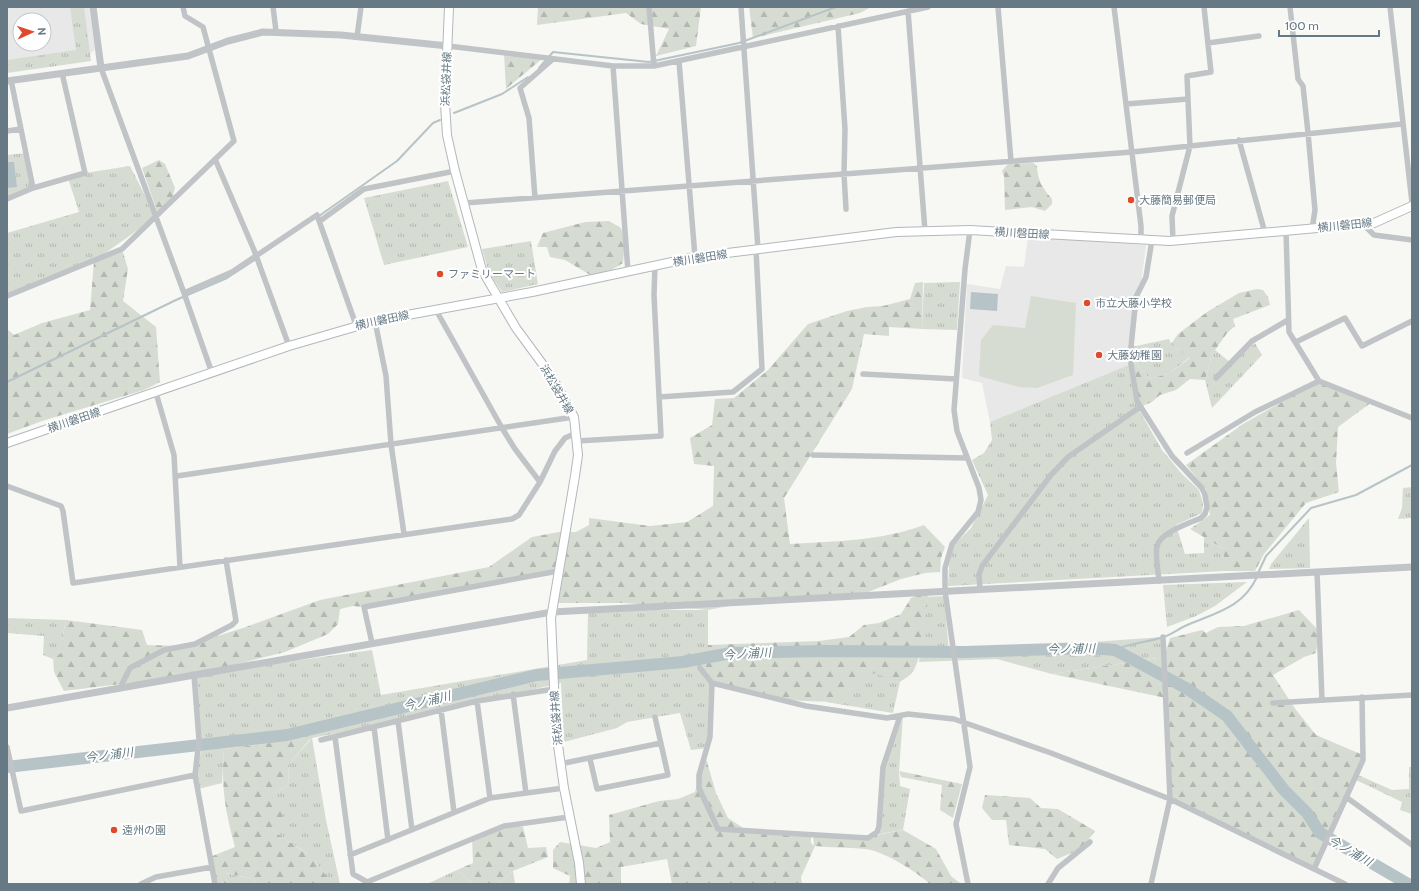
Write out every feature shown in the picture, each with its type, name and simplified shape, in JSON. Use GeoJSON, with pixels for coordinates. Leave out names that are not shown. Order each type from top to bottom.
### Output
{"type":"FeatureCollection","features":[{"type":"Feature","properties":{"kind":"main road","name":"浜松袋井線"},"geometry":{"type":"LineString","coordinates":[[449,7],[445,104],[446,135],[482,270],[516,328],[552,377],[574,417],[577,437],[575,476],[552,612],[553,678],[560,764],[581,884]]}},
{"type":"Feature","properties":{"kind":"main road","name":"横川磐田線"},"geometry":{"type":"LineString","coordinates":[[7,443],[289,346],[356,325],[628,272],[695,257],[896,232],[925,230],[970,230],[1173,241],[1374,223],[1385,219],[1412,204]]}},
{"type":"Feature","properties":{"kind":"street"},"geometry":{"type":"LineString","coordinates":[[93,7],[102,68],[212,373]]}},
{"type":"Feature","properties":{"kind":"street"},"geometry":{"type":"LineString","coordinates":[[7,296],[122,249],[234,141],[208,49],[204,27],[185,16],[183,7]]}},
{"type":"Feature","properties":{"kind":"street"},"geometry":{"type":"LineString","coordinates":[[273,7],[276,31]]}},
{"type":"Feature","properties":{"kind":"street"},"geometry":{"type":"LineString","coordinates":[[357,37],[361,7]]}},
{"type":"Feature","properties":{"kind":"street"},"geometry":{"type":"LineString","coordinates":[[649,7],[654,66]]}},
{"type":"Feature","properties":{"kind":"street"},"geometry":{"type":"LineString","coordinates":[[659,397],[732,392],[762,369],[757,249],[741,7]]}},
{"type":"Feature","properties":{"kind":"street"},"geometry":{"type":"LineString","coordinates":[[33,188],[9,80],[188,56],[251,34],[276,31],[448,46],[613,66],[654,66],[928,7]]}},
{"type":"Feature","properties":{"kind":"street"},"geometry":{"type":"LineString","coordinates":[[998,7],[1011,161]]}},
{"type":"Feature","properties":{"kind":"street"},"geometry":{"type":"LineString","coordinates":[[1114,7],[1142,226],[1141,239]]}},
{"type":"Feature","properties":{"kind":"street"},"geometry":{"type":"LineString","coordinates":[[1173,241],[1172,216],[1190,146],[1187,76],[1211,72],[1204,7]]}},
{"type":"Feature","properties":{"kind":"street"},"geometry":{"type":"LineString","coordinates":[[1290,7],[1298,79],[1303,86],[1308,133],[1315,210],[1312,229]]}},
{"type":"Feature","properties":{"kind":"street"},"geometry":{"type":"LineString","coordinates":[[1390,7],[1412,204]]}},
{"type":"Feature","properties":{"kind":"street"},"geometry":{"type":"LineString","coordinates":[[908,11],[925,230]]}},
{"type":"Feature","properties":{"kind":"street"},"geometry":{"type":"LineString","coordinates":[[838,26],[845,129],[844,174],[846,209]]}},
{"type":"Feature","properties":{"kind":"street"},"geometry":{"type":"LineString","coordinates":[[1208,43],[1259,36]]}},
{"type":"Feature","properties":{"kind":"street"},"geometry":{"type":"LineString","coordinates":[[535,198],[529,118],[520,88],[553,59]]}},
{"type":"Feature","properties":{"kind":"street"},"geometry":{"type":"LineString","coordinates":[[679,61],[695,257]]}},
{"type":"Feature","properties":{"kind":"street"},"geometry":{"type":"LineString","coordinates":[[613,66],[628,272]]}},
{"type":"Feature","properties":{"kind":"street"},"geometry":{"type":"LineString","coordinates":[[7,199],[33,188],[85,173],[62,73]]}},
{"type":"Feature","properties":{"kind":"street"},"geometry":{"type":"LineString","coordinates":[[1126,104],[1188,99]]}},
{"type":"Feature","properties":{"kind":"street"},"geometry":{"type":"LineString","coordinates":[[465,203],[1132,152],[1402,124]]}},
{"type":"Feature","properties":{"kind":"street"},"geometry":{"type":"LineString","coordinates":[[7,131],[21,129]]}},
{"type":"Feature","properties":{"kind":"street"},"geometry":{"type":"LineString","coordinates":[[1239,140],[1265,233]]}},
{"type":"Feature","properties":{"kind":"street"},"geometry":{"type":"LineString","coordinates":[[215,160],[259,263],[289,346]]}},
{"type":"Feature","properties":{"kind":"street"},"geometry":{"type":"LineString","coordinates":[[184,293],[232,272],[364,190],[455,171]]}},
{"type":"Feature","properties":{"kind":"street"},"geometry":{"type":"LineString","coordinates":[[319,219],[356,325]]}},
{"type":"Feature","properties":{"kind":"street"},"geometry":{"type":"LineString","coordinates":[[1363,224],[1374,234],[1412,240]]}},
{"type":"Feature","properties":{"kind":"street"},"geometry":{"type":"LineString","coordinates":[[968,884],[956,824],[970,767],[945,591],[947,556],[952,544],[978,512],[981,500],[956,428],[954,410],[965,269],[970,230]]}},
{"type":"Feature","properties":{"kind":"street"},"geometry":{"type":"LineString","coordinates":[[1286,231],[1289,332],[1319,381],[1412,418]]}},
{"type":"Feature","properties":{"kind":"street"},"geometry":{"type":"LineString","coordinates":[[1152,240],[1146,278],[1136,297],[1130,347],[1137,401],[1172,456],[1202,488],[1207,507],[1205,514],[1201,518],[1166,534],[1160,539],[1157,546],[1159,581]]}},
{"type":"Feature","properties":{"kind":"street"},"geometry":{"type":"LineString","coordinates":[[7,486],[60,506],[63,511],[73,583],[512,519],[518,516],[540,482],[555,450],[565,438],[661,436],[654,295],[655,266]]}},
{"type":"Feature","properties":{"kind":"street"},"geometry":{"type":"LineString","coordinates":[[436,310],[502,428],[515,449],[540,482]]}},
{"type":"Feature","properties":{"kind":"street"},"geometry":{"type":"LineString","coordinates":[[1296,342],[1345,318],[1362,346],[1412,321]]}},
{"type":"Feature","properties":{"kind":"street"},"geometry":{"type":"LineString","coordinates":[[1216,378],[1252,341],[1288,320]]}},
{"type":"Feature","properties":{"kind":"street"},"geometry":{"type":"LineString","coordinates":[[375,321],[386,376],[392,444],[404,534]]}},
{"type":"Feature","properties":{"kind":"street"},"geometry":{"type":"LineString","coordinates":[[863,374],[956,379]]}},
{"type":"Feature","properties":{"kind":"street"},"geometry":{"type":"LineString","coordinates":[[1187,453],[1255,412],[1319,381]]}},
{"type":"Feature","properties":{"kind":"street"},"geometry":{"type":"LineString","coordinates":[[156,393],[174,455],[177,476],[180,567]]}},
{"type":"Feature","properties":{"kind":"street"},"geometry":{"type":"LineString","coordinates":[[980,589],[979,575],[982,566],[1051,475],[1068,457],[1140,407]]}},
{"type":"Feature","properties":{"kind":"street"},"geometry":{"type":"LineString","coordinates":[[177,476],[574,417]]}},
{"type":"Feature","properties":{"kind":"street"},"geometry":{"type":"LineString","coordinates":[[813,455],[967,458]]}},
{"type":"Feature","properties":{"kind":"street"},"geometry":{"type":"LineString","coordinates":[[120,688],[130,668],[164,650],[195,644],[232,625],[236,621],[226,560]]}},
{"type":"Feature","properties":{"kind":"street"},"geometry":{"type":"LineString","coordinates":[[7,708],[552,612],[1412,567]]}},
{"type":"Feature","properties":{"kind":"street"},"geometry":{"type":"LineString","coordinates":[[372,643],[364,606],[558,571]]}},
{"type":"Feature","properties":{"kind":"street"},"geometry":{"type":"LineString","coordinates":[[1317,572],[1322,700]]}},
{"type":"Feature","properties":{"kind":"street"},"geometry":{"type":"LineString","coordinates":[[1151,884],[1170,799],[1163,637]]}},
{"type":"Feature","properties":{"kind":"street"},"geometry":{"type":"LineString","coordinates":[[700,668],[712,683],[806,706],[887,718],[908,714],[954,719],[964,722],[1051,753],[1170,799],[1344,884]]}},
{"type":"Feature","properties":{"kind":"street"},"geometry":{"type":"LineString","coordinates":[[194,675],[199,740],[199,756],[195,775],[215,884]]}},
{"type":"Feature","properties":{"kind":"street"},"geometry":{"type":"LineString","coordinates":[[712,683],[710,737],[699,775],[699,788],[718,829],[868,838],[877,832],[879,826],[883,767],[900,716]]}},
{"type":"Feature","properties":{"kind":"street"},"geometry":{"type":"LineString","coordinates":[[321,740],[477,701],[513,694],[554,689]]}},
{"type":"Feature","properties":{"kind":"street"},"geometry":{"type":"LineString","coordinates":[[513,694],[526,793]]}},
{"type":"Feature","properties":{"kind":"street"},"geometry":{"type":"LineString","coordinates":[[1273,702],[1412,695]]}},
{"type":"Feature","properties":{"kind":"street"},"geometry":{"type":"LineString","coordinates":[[1314,869],[1363,760],[1362,697]]}},
{"type":"Feature","properties":{"kind":"street"},"geometry":{"type":"LineString","coordinates":[[477,701],[490,798]]}},
{"type":"Feature","properties":{"kind":"street"},"geometry":{"type":"LineString","coordinates":[[441,710],[454,812]]}},
{"type":"Feature","properties":{"kind":"street"},"geometry":{"type":"LineString","coordinates":[[590,759],[597,789],[668,775],[655,717]]}},
{"type":"Feature","properties":{"kind":"street"},"geometry":{"type":"LineString","coordinates":[[398,721],[412,830]]}},
{"type":"Feature","properties":{"kind":"street"},"geometry":{"type":"LineString","coordinates":[[374,727],[388,840]]}},
{"type":"Feature","properties":{"kind":"street"},"geometry":{"type":"LineString","coordinates":[[335,736],[353,874],[367,882],[504,826],[569,817]]}},
{"type":"Feature","properties":{"kind":"street"},"geometry":{"type":"LineString","coordinates":[[560,764],[590,759],[661,743]]}},
{"type":"Feature","properties":{"kind":"street"},"geometry":{"type":"LineString","coordinates":[[7,747],[21,811],[195,775]]}},
{"type":"Feature","properties":{"kind":"street"},"geometry":{"type":"LineString","coordinates":[[350,855],[490,798],[564,788]]}},
{"type":"Feature","properties":{"kind":"street"},"geometry":{"type":"LineString","coordinates":[[1346,798],[1412,845]]}},
{"type":"Feature","properties":{"kind":"street"},"geometry":{"type":"LineString","coordinates":[[1048,884],[1058,868],[1090,842]]}},
{"type":"Feature","properties":{"kind":"street"},"geometry":{"type":"LineString","coordinates":[[141,884],[156,877],[212,867]]}},
{"type":"Feature","properties":{"kind":"shaded area"},"geometry":{"type":"Polygon","coordinates":[[[7,7],[89,7],[95,49],[85,60],[7,70],[7,7]]]}},
{"type":"Feature","properties":{"kind":"shaded area"},"geometry":{"type":"Polygon","coordinates":[[[7,162],[14,162],[17,187],[7,188],[7,162]]]}},
{"type":"Feature","properties":{"kind":"shaded area"},"geometry":{"type":"Polygon","coordinates":[[[1028,237],[1146,245],[1131,364],[990,422],[982,383],[962,378],[967,284],[1000,289],[1006,266],[1024,267],[1028,237]]]}},
{"type":"Feature","properties":{"kind":"shaded area"},"geometry":{"type":"Polygon","coordinates":[[[971,292],[998,294],[997,311],[970,309],[971,292]]]}},
{"type":"Feature","properties":{"kind":"green space"},"geometry":{"type":"Polygon","coordinates":[[[70,7],[84,7],[91,61],[7,73],[7,60],[76,50],[70,7]]]}},
{"type":"Feature","properties":{"kind":"green space"},"geometry":{"type":"Polygon","coordinates":[[[538,7],[701,7],[696,46],[656,56],[669,29],[641,24],[626,13],[537,25],[538,7]]]}},
{"type":"Feature","properties":{"kind":"green space"},"geometry":{"type":"Polygon","coordinates":[[[749,7],[871,7],[860,13],[753,38],[749,7]]]}},
{"type":"Feature","properties":{"kind":"green space"},"geometry":{"type":"Polygon","coordinates":[[[504,53],[543,58],[506,89],[504,53]]]}},
{"type":"Feature","properties":{"kind":"green space"},"geometry":{"type":"Polygon","coordinates":[[[26,153],[33,188],[7,199],[7,155],[26,153]]]}},
{"type":"Feature","properties":{"kind":"green space"},"geometry":{"type":"Polygon","coordinates":[[[159,160],[165,164],[175,188],[171,203],[157,211],[142,168],[159,160]]]}},
{"type":"Feature","properties":{"kind":"green space"},"geometry":{"type":"Polygon","coordinates":[[[1033,163],[1037,166],[1039,180],[1043,188],[1052,199],[1052,204],[1045,211],[1032,207],[1005,210],[1004,176],[1002,171],[1008,164],[1033,163]]]}},
{"type":"Feature","properties":{"kind":"green space"},"geometry":{"type":"Polygon","coordinates":[[[130,166],[156,217],[94,261],[7,296],[7,233],[79,212],[68,178],[85,173],[130,166]]]}},
{"type":"Feature","properties":{"kind":"green space"},"geometry":{"type":"Polygon","coordinates":[[[448,181],[468,247],[384,265],[364,198],[448,181]]]}},
{"type":"Feature","properties":{"kind":"green space"},"geometry":{"type":"Polygon","coordinates":[[[609,221],[621,228],[625,240],[623,263],[608,272],[592,276],[565,260],[550,257],[547,247],[537,247],[543,233],[585,222],[609,221]]]}},
{"type":"Feature","properties":{"kind":"green space"},"geometry":{"type":"Polygon","coordinates":[[[531,241],[538,284],[502,292],[489,273],[482,249],[531,241]]]}},
{"type":"Feature","properties":{"kind":"green space"},"geometry":{"type":"Polygon","coordinates":[[[122,249],[128,269],[123,301],[156,327],[160,382],[144,390],[42,421],[7,434],[7,329],[14,335],[42,323],[90,310],[94,261],[122,249]]]}},
{"type":"Feature","properties":{"kind":"green space"},"geometry":{"type":"Polygon","coordinates":[[[923,282],[922,329],[889,327],[889,336],[864,334],[852,389],[784,498],[790,544],[875,537],[924,525],[945,547],[941,558],[940,572],[925,573],[901,579],[858,596],[754,601],[708,610],[625,603],[553,603],[558,571],[364,607],[353,606],[340,609],[338,624],[328,634],[285,652],[194,675],[64,691],[54,672],[53,659],[62,652],[62,640],[66,620],[142,630],[147,645],[186,646],[246,627],[320,600],[489,567],[532,537],[559,532],[576,532],[589,525],[589,518],[650,526],[687,522],[713,506],[714,466],[694,464],[690,438],[712,425],[715,399],[734,398],[768,370],[808,324],[847,311],[867,307],[883,306],[910,299],[915,283],[923,282]]]}},
{"type":"Feature","properties":{"kind":"green space"},"geometry":{"type":"Polygon","coordinates":[[[960,282],[957,330],[922,329],[924,283],[960,282]]]}},
{"type":"Feature","properties":{"kind":"green space"},"geometry":{"type":"Polygon","coordinates":[[[1257,289],[1263,290],[1268,297],[1270,305],[1233,319],[1235,326],[1227,333],[1211,356],[1205,380],[1190,379],[1176,390],[1160,395],[1152,402],[1140,407],[1133,361],[1150,379],[1170,373],[1190,358],[1171,344],[1178,334],[1207,312],[1239,293],[1257,289]]]}},
{"type":"Feature","properties":{"kind":"green space"},"geometry":{"type":"Polygon","coordinates":[[[1031,296],[1076,303],[1073,375],[1037,388],[1019,387],[979,376],[981,340],[993,325],[1025,328],[1031,296]]]}},
{"type":"Feature","properties":{"kind":"green space"},"geometry":{"type":"Polygon","coordinates":[[[1169,339],[1171,344],[1190,357],[1170,373],[1150,379],[1133,361],[1131,347],[1169,339]]]}},
{"type":"Feature","properties":{"kind":"green space"},"geometry":{"type":"Polygon","coordinates":[[[1255,343],[1262,355],[1212,408],[1205,380],[1211,356],[1215,350],[1231,363],[1255,343]]]}},
{"type":"Feature","properties":{"kind":"green space"},"geometry":{"type":"Polygon","coordinates":[[[1131,364],[1138,408],[1162,450],[1182,474],[1199,490],[1203,503],[1202,513],[1176,525],[1185,554],[1204,553],[1204,537],[1224,549],[1224,571],[948,586],[950,549],[971,528],[988,495],[972,460],[984,453],[992,440],[990,422],[1131,364]]]}},
{"type":"Feature","properties":{"kind":"green space"},"geometry":{"type":"Polygon","coordinates":[[[1319,381],[1372,402],[1338,427],[1336,463],[1339,492],[1306,503],[1264,554],[1255,571],[1224,571],[1224,549],[1190,529],[1210,515],[1206,489],[1186,465],[1243,424],[1319,381]]]}},
{"type":"Feature","properties":{"kind":"green space"},"geometry":{"type":"Polygon","coordinates":[[[1412,487],[1412,518],[1398,519],[1402,508],[1403,488],[1412,487]]]}},
{"type":"Feature","properties":{"kind":"green space"},"geometry":{"type":"Polygon","coordinates":[[[1309,518],[1310,568],[1269,569],[1271,564],[1309,518]]]}},
{"type":"Feature","properties":{"kind":"green space"},"geometry":{"type":"Polygon","coordinates":[[[1247,582],[1215,606],[1196,616],[1167,627],[1163,585],[1247,582]]]}},
{"type":"Feature","properties":{"kind":"green space"},"geometry":{"type":"Polygon","coordinates":[[[929,592],[923,642],[918,661],[912,674],[900,682],[874,673],[833,702],[780,700],[716,684],[700,665],[708,645],[819,641],[849,637],[864,625],[879,623],[901,614],[911,598],[929,592]]]}},
{"type":"Feature","properties":{"kind":"green space"},"geometry":{"type":"Polygon","coordinates":[[[944,596],[949,652],[1163,637],[1164,657],[1052,674],[997,659],[919,662],[928,597],[944,596]]]}},
{"type":"Feature","properties":{"kind":"green space"},"geometry":{"type":"Polygon","coordinates":[[[588,610],[708,610],[708,645],[700,668],[712,683],[707,748],[691,750],[680,713],[627,722],[617,728],[564,742],[561,683],[387,723],[312,738],[326,820],[340,884],[327,878],[315,860],[307,853],[272,830],[275,793],[288,785],[289,764],[311,739],[224,749],[222,783],[198,789],[195,775],[201,752],[194,675],[372,650],[381,695],[587,660],[588,610]]]}},
{"type":"Feature","properties":{"kind":"green space"},"geometry":{"type":"Polygon","coordinates":[[[1299,610],[1319,631],[1316,653],[1304,657],[1273,675],[1296,710],[1316,735],[1363,755],[1314,869],[1170,799],[1166,698],[1052,674],[1164,657],[1170,638],[1202,630],[1206,633],[1218,627],[1244,626],[1299,610]]]}},
{"type":"Feature","properties":{"kind":"green space"},"geometry":{"type":"Polygon","coordinates":[[[7,618],[66,620],[62,640],[62,652],[53,659],[43,655],[44,636],[7,633],[7,618]]]}},
{"type":"Feature","properties":{"kind":"green space"},"geometry":{"type":"Polygon","coordinates":[[[875,671],[900,682],[893,713],[826,702],[851,689],[875,671]]]}},
{"type":"Feature","properties":{"kind":"green space"},"geometry":{"type":"Polygon","coordinates":[[[903,716],[899,771],[900,786],[910,789],[903,830],[872,835],[877,832],[884,764],[903,716]]]}},
{"type":"Feature","properties":{"kind":"green space"},"geometry":{"type":"Polygon","coordinates":[[[311,738],[289,764],[288,785],[275,793],[284,814],[272,830],[312,857],[327,877],[336,884],[257,884],[253,879],[226,873],[227,884],[215,884],[210,857],[235,847],[225,799],[223,776],[224,749],[311,738]]]}},
{"type":"Feature","properties":{"kind":"green space"},"geometry":{"type":"Polygon","coordinates":[[[705,755],[716,793],[728,818],[751,833],[811,834],[811,843],[814,846],[813,834],[865,837],[903,830],[936,849],[951,876],[961,884],[930,884],[899,862],[881,853],[859,848],[815,846],[801,877],[802,884],[672,884],[667,859],[621,867],[621,884],[569,884],[570,876],[553,868],[553,850],[560,842],[596,848],[610,842],[609,815],[659,801],[678,799],[695,792],[705,755]]]}},
{"type":"Feature","properties":{"kind":"green space"},"geometry":{"type":"Polygon","coordinates":[[[1409,767],[1412,767],[1412,814],[1400,810],[1402,802],[1354,779],[1356,774],[1392,790],[1409,789],[1409,767]]]}},
{"type":"Feature","properties":{"kind":"green space"},"geometry":{"type":"Polygon","coordinates":[[[899,771],[962,784],[953,818],[940,810],[942,785],[901,777],[899,771]]]}},
{"type":"Feature","properties":{"kind":"green space"},"geometry":{"type":"Polygon","coordinates":[[[985,795],[1030,798],[1041,808],[1058,809],[1095,831],[1081,849],[1057,859],[1045,849],[1009,845],[1006,820],[992,820],[982,808],[985,795]]]}},
{"type":"Feature","properties":{"kind":"green space"},"geometry":{"type":"Polygon","coordinates":[[[511,824],[523,827],[528,848],[546,847],[548,857],[513,871],[498,884],[473,884],[457,870],[473,863],[472,838],[511,824]]]}},
{"type":"Feature","properties":{"kind":"green space"},"geometry":{"type":"Polygon","coordinates":[[[457,870],[473,884],[427,884],[457,870]]]}},
{"type":"Feature","properties":{"kind":"green space"},"geometry":{"type":"Polygon","coordinates":[[[513,871],[515,884],[498,884],[513,871]]]}},
{"type":"Feature","properties":{"kind":"green space"},"geometry":{"type":"Polygon","coordinates":[[[225,873],[253,879],[257,884],[227,884],[225,873]]]}},
{"type":"Feature","properties":{"kind":"waterway"},"geometry":{"type":"LineString","coordinates":[[539,68],[553,52],[649,62],[739,43],[836,7]]}},
{"type":"Feature","properties":{"kind":"waterway"},"geometry":{"type":"LineString","coordinates":[[454,113],[502,94],[528,77]]}},
{"type":"Feature","properties":{"kind":"waterway"},"geometry":{"type":"LineString","coordinates":[[319,216],[397,161],[433,123],[440,120]]}},
{"type":"Feature","properties":{"kind":"waterway"},"geometry":{"type":"LineString","coordinates":[[7,382],[176,300],[227,278],[256,259]]}},
{"type":"Feature","properties":{"kind":"waterway"},"geometry":{"type":"LineString","coordinates":[[1258,573],[1266,556],[1311,508],[1356,495],[1412,465]]}},
{"type":"Feature","properties":{"kind":"waterway"},"geometry":{"type":"LineString","coordinates":[[1115,650],[1127,645],[1166,636],[1185,626],[1226,609],[1244,596],[1251,588],[1257,577]]}},
{"type":"Feature","properties":{"kind":"waterway","name":"今ノ浦川"},"geometry":{"type":"LineString","coordinates":[[7,767],[287,735],[537,675],[683,662],[731,653],[826,651],[965,652],[1090,648],[1115,650],[1186,688],[1227,716],[1284,790],[1307,813],[1320,833],[1408,884]]}},
{"type":"Feature","properties":{"kind":"place","name":"大藤簡易郵便局"},"geometry":{"type":"Point","coordinates":[1131,200]}},
{"type":"Feature","properties":{"kind":"place","name":"ファミリーマート"},"geometry":{"type":"Point","coordinates":[440,274]}},
{"type":"Feature","properties":{"kind":"place","name":"市立大藤小学校"},"geometry":{"type":"Point","coordinates":[1087,303]}},
{"type":"Feature","properties":{"kind":"place","name":"大藤幼稚園"},"geometry":{"type":"Point","coordinates":[1099,355]}},
{"type":"Feature","properties":{"kind":"place","name":"遠州の園"},"geometry":{"type":"Point","coordinates":[114,830]}}]}
